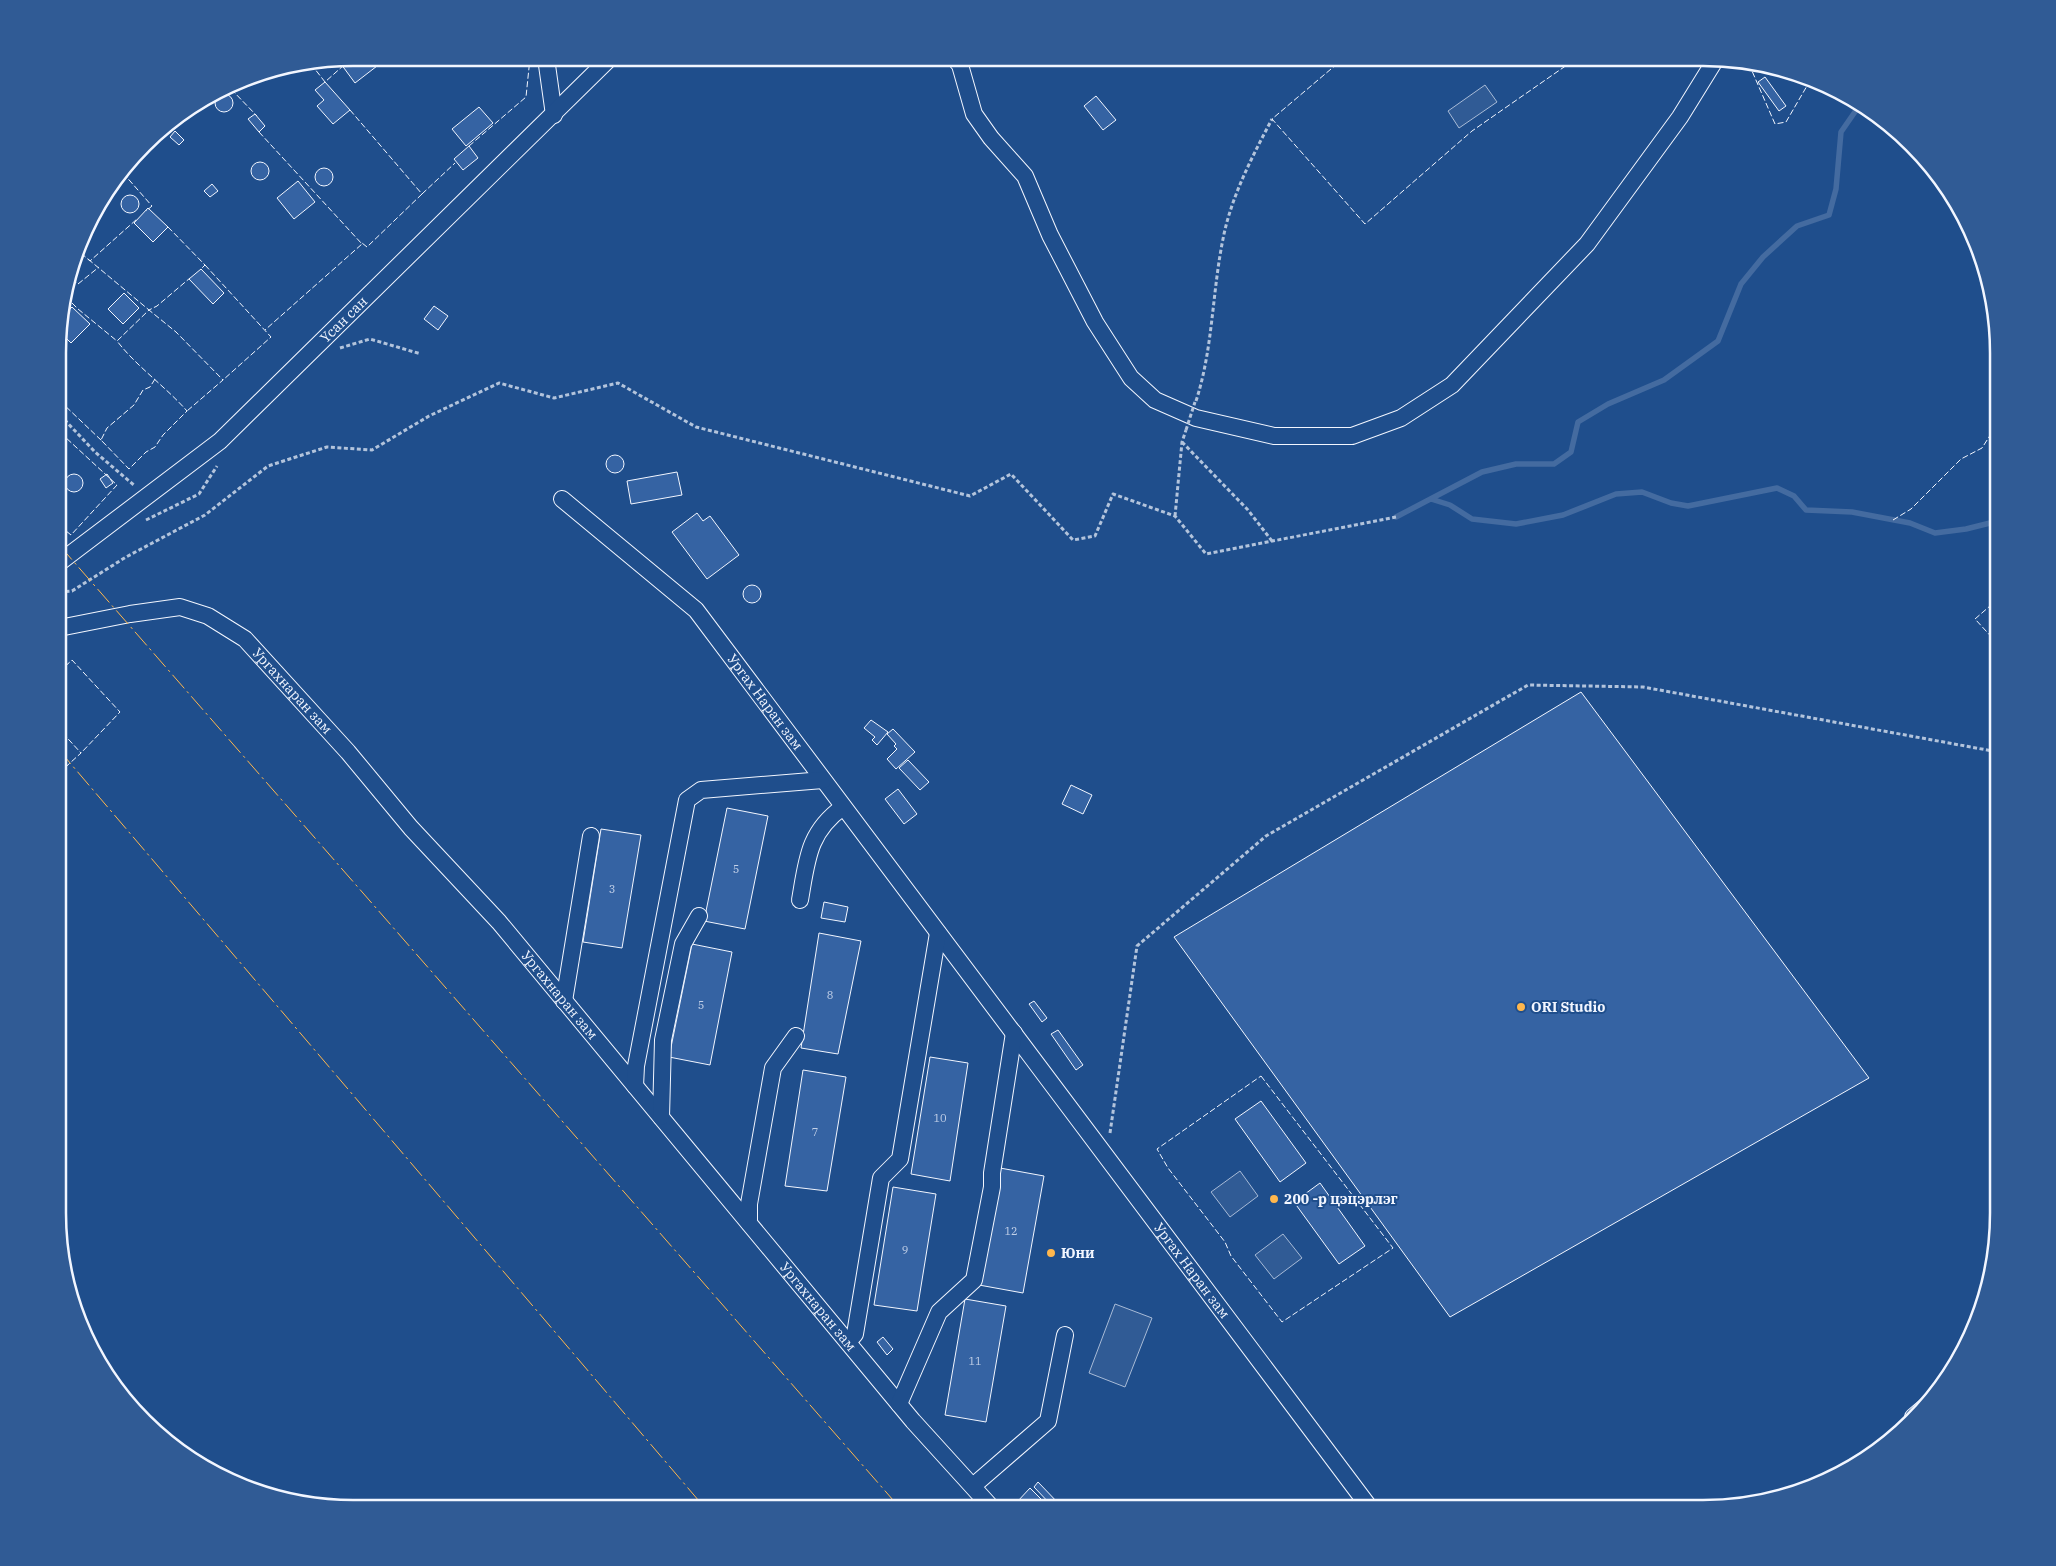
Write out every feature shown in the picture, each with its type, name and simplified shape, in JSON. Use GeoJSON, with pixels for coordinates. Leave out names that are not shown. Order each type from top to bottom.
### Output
{"type":"FeatureCollection","features":[{"type":"Feature","properties":{"kind":"street"},"geometry":{"type":"LineString","coordinates":[[547,66],[554,115]]}},
{"type":"Feature","properties":{"kind":"street","name":"Үсан сан"},"geometry":{"type":"LineString","coordinates":[[66,557],[220,441],[602,66]]}},
{"type":"Feature","properties":{"kind":"street"},"geometry":{"type":"LineString","coordinates":[[960,66],[974,114],[991,138],[1025,176],[1050,235],[1095,322],[1131,378],[1155,400],[1196,418],[1274,436],[1352,436],[1401,418],[1452,385],[1587,244],[1680,116],[1711,66]]}},
{"type":"Feature","properties":{"kind":"street","name":"Ургах Наран зам"},"geometry":{"type":"LineString","coordinates":[[562,499],[696,610],[1364,1500]]}},
{"type":"Feature","properties":{"kind":"street","name":"Ургахнаран зам"},"geometry":{"type":"LineString","coordinates":[[66,627],[180,606],[208,616],[246,639],[348,752],[411,828],[499,922],[899,1404],[985,1500]]}},
{"type":"Feature","properties":{"kind":"street"},"geometry":{"type":"LineString","coordinates":[[635,1086],[638,1056],[687,800],[700,790],[823,780]]}},
{"type":"Feature","properties":{"kind":"street"},"geometry":{"type":"LineString","coordinates":[[800,900],[810,848],[817,833],[830,816],[843,807]]}},
{"type":"Feature","properties":{"kind":"street"},"geometry":{"type":"LineString","coordinates":[[564,1001],[591,836]]}},
{"type":"Feature","properties":{"kind":"street"},"geometry":{"type":"LineString","coordinates":[[661,1117],[664,1040],[683,944],[699,916]]}},
{"type":"Feature","properties":{"kind":"street"},"geometry":{"type":"LineString","coordinates":[[848,1342],[855,1334],[881,1178],[900,1159],[938,933]]}},
{"type":"Feature","properties":{"kind":"street"},"geometry":{"type":"LineString","coordinates":[[899,1404],[939,1312],[974,1280],[992,1187],[992,1173],[1014,1034]]}},
{"type":"Feature","properties":{"kind":"street"},"geometry":{"type":"LineString","coordinates":[[749,1223],[749,1204],[773,1068],[796,1036]]}},
{"type":"Feature","properties":{"kind":"street"},"geometry":{"type":"LineString","coordinates":[[973,1486],[1048,1421],[1065,1334]]}},
{"type":"Feature","properties":{"kind":"path"},"geometry":{"type":"LineString","coordinates":[[1175,516],[1182,442],[1200,387],[1214,308],[1223,239],[1240,186],[1272,119]]}},
{"type":"Feature","properties":{"kind":"path"},"geometry":{"type":"LineString","coordinates":[[333,350],[370,339],[421,354]]}},
{"type":"Feature","properties":{"kind":"path"},"geometry":{"type":"LineString","coordinates":[[66,592],[72,591],[126,556],[205,514],[268,466],[327,447],[372,450],[429,416],[499,383],[554,398],[618,383],[696,427],[970,496],[1011,474],[1073,540],[1095,536],[1113,494],[1175,516],[1206,554],[1396,517]]}},
{"type":"Feature","properties":{"kind":"path"},"geometry":{"type":"LineString","coordinates":[[66,420],[96,452],[146,497]]}},
{"type":"Feature","properties":{"kind":"path"},"geometry":{"type":"LineString","coordinates":[[1182,442],[1248,510],[1272,541]]}},
{"type":"Feature","properties":{"kind":"path"},"geometry":{"type":"LineString","coordinates":[[1107,1156],[1137,946],[1266,836],[1528,685],[1643,687],[1990,751]]}},
{"type":"Feature","properties":{"kind":"shaded area"},"geometry":{"type":"Polygon","coordinates":[[[1485,85],[1497,102],[1459,128],[1448,111],[1485,85]]]}},
{"type":"Feature","properties":{"kind":"shaded area"},"geometry":{"type":"Polygon","coordinates":[[[1240,1171],[1258,1196],[1230,1217],[1211,1192],[1240,1171]]]}},
{"type":"Feature","properties":{"kind":"shaded area"},"geometry":{"type":"Polygon","coordinates":[[[1283,1234],[1302,1258],[1274,1279],[1255,1255],[1283,1234]]]}},
{"type":"Feature","properties":{"kind":"shaded area"},"geometry":{"type":"Polygon","coordinates":[[[1115,1304],[1152,1318],[1125,1387],[1089,1373],[1115,1304]]]}},
{"type":"Feature","properties":{"kind":"building"},"geometry":{"type":"Polygon","coordinates":[[[377,66],[355,83],[343,67],[377,66]]]}},
{"type":"Feature","properties":{"kind":"building"},"geometry":{"type":"Polygon","coordinates":[[[1765,77],[1786,106],[1779,111],[1758,82],[1765,77]]]}},
{"type":"Feature","properties":{"kind":"building"},"geometry":{"type":"Polygon","coordinates":[[[325,82],[350,110],[333,124],[317,106],[324,100],[315,90],[325,82]]]}},
{"type":"Feature","properties":{"kind":"building"},"geometry":{"type":"Polygon","coordinates":[[[227,95],[233,103],[230,109],[224,112],[218,109],[215,103],[227,95]]]}},
{"type":"Feature","properties":{"kind":"building"},"geometry":{"type":"Polygon","coordinates":[[[1096,96],[1116,120],[1103,130],[1084,106],[1096,96]]]}},
{"type":"Feature","properties":{"kind":"building"},"geometry":{"type":"Polygon","coordinates":[[[479,107],[493,123],[466,146],[452,129],[479,107]]]}},
{"type":"Feature","properties":{"kind":"building"},"geometry":{"type":"Polygon","coordinates":[[[255,114],[265,126],[259,132],[248,119],[255,114]]]}},
{"type":"Feature","properties":{"kind":"building"},"geometry":{"type":"Polygon","coordinates":[[[175,131],[184,140],[179,145],[170,137],[175,131]]]}},
{"type":"Feature","properties":{"kind":"building"},"geometry":{"type":"Polygon","coordinates":[[[469,146],[478,158],[463,170],[454,159],[469,146]]]}},
{"type":"Feature","properties":{"kind":"building"},"geometry":{"type":"Polygon","coordinates":[[[260,162],[267,164],[269,171],[267,178],[260,180],[253,178],[251,171],[253,164],[260,162]]]}},
{"type":"Feature","properties":{"kind":"building"},"geometry":{"type":"Polygon","coordinates":[[[324,168],[331,170],[333,177],[331,184],[324,186],[317,184],[315,177],[317,170],[324,168]]]}},
{"type":"Feature","properties":{"kind":"building"},"geometry":{"type":"Polygon","coordinates":[[[298,181],[315,202],[294,219],[277,198],[298,181]]]}},
{"type":"Feature","properties":{"kind":"building"},"geometry":{"type":"Polygon","coordinates":[[[212,184],[218,191],[210,197],[204,191],[212,184]]]}},
{"type":"Feature","properties":{"kind":"building"},"geometry":{"type":"Polygon","coordinates":[[[130,195],[138,200],[139,204],[134,212],[130,213],[122,208],[121,204],[126,196],[130,195]]]}},
{"type":"Feature","properties":{"kind":"building"},"geometry":{"type":"Polygon","coordinates":[[[148,208],[168,227],[153,242],[134,223],[148,208]]]}},
{"type":"Feature","properties":{"kind":"building"},"geometry":{"type":"Polygon","coordinates":[[[201,269],[224,293],[213,304],[189,279],[201,269]]]}},
{"type":"Feature","properties":{"kind":"building"},"geometry":{"type":"Polygon","coordinates":[[[124,293],[139,308],[123,324],[108,309],[124,293]]]}},
{"type":"Feature","properties":{"kind":"building"},"geometry":{"type":"Polygon","coordinates":[[[434,306],[448,316],[438,330],[424,319],[434,306]]]}},
{"type":"Feature","properties":{"kind":"building"},"geometry":{"type":"Polygon","coordinates":[[[72,307],[90,324],[71,343],[67,339],[70,309],[72,307]]]}},
{"type":"Feature","properties":{"kind":"building"},"geometry":{"type":"Polygon","coordinates":[[[615,455],[623,460],[624,464],[619,472],[615,473],[607,468],[606,464],[611,456],[615,455]]]}},
{"type":"Feature","properties":{"kind":"building"},"geometry":{"type":"Polygon","coordinates":[[[677,472],[682,495],[631,504],[627,481],[677,472]]]}},
{"type":"Feature","properties":{"kind":"building"},"geometry":{"type":"Polygon","coordinates":[[[107,474],[113,483],[106,488],[100,479],[107,474]]]}},
{"type":"Feature","properties":{"kind":"building"},"geometry":{"type":"Polygon","coordinates":[[[70,475],[78,475],[82,479],[82,487],[78,491],[70,491],[66,487],[66,479],[70,475]]]}},
{"type":"Feature","properties":{"kind":"building"},"geometry":{"type":"Polygon","coordinates":[[[697,513],[703,521],[710,516],[739,555],[707,579],[672,532],[697,513]]]}},
{"type":"Feature","properties":{"kind":"building"},"geometry":{"type":"Polygon","coordinates":[[[752,585],[758,588],[761,594],[758,600],[752,603],[746,600],[743,594],[746,588],[752,585]]]}},
{"type":"Feature","properties":{"kind":"building","name":"ORI Studio"},"geometry":{"type":"Polygon","coordinates":[[[1581,692],[1869,1078],[1450,1317],[1174,937],[1581,692]]]}},
{"type":"Feature","properties":{"kind":"building"},"geometry":{"type":"Polygon","coordinates":[[[871,720],[888,732],[877,745],[872,740],[875,737],[864,728],[871,720]]]}},
{"type":"Feature","properties":{"kind":"building"},"geometry":{"type":"Polygon","coordinates":[[[893,729],[915,752],[896,769],[887,759],[897,749],[894,746],[896,744],[887,734],[893,729]]]}},
{"type":"Feature","properties":{"kind":"building"},"geometry":{"type":"Polygon","coordinates":[[[908,760],[929,782],[920,790],[899,768],[908,760]]]}},
{"type":"Feature","properties":{"kind":"building"},"geometry":{"type":"Polygon","coordinates":[[[1071,785],[1092,795],[1083,814],[1062,804],[1071,785]]]}},
{"type":"Feature","properties":{"kind":"building"},"geometry":{"type":"Polygon","coordinates":[[[898,789],[917,814],[904,824],[885,799],[898,789]]]}},
{"type":"Feature","properties":{"kind":"building"},"geometry":{"type":"Polygon","coordinates":[[[727,808],[768,816],[745,929],[704,921],[727,808]]]}},
{"type":"Feature","properties":{"kind":"building"},"geometry":{"type":"Polygon","coordinates":[[[601,829],[641,835],[622,948],[583,942],[601,829]]]}},
{"type":"Feature","properties":{"kind":"building"},"geometry":{"type":"Polygon","coordinates":[[[824,902],[848,907],[845,922],[821,918],[824,902]]]}},
{"type":"Feature","properties":{"kind":"building"},"geometry":{"type":"Polygon","coordinates":[[[819,933],[861,941],[838,1054],[801,1048],[819,933]]]}},
{"type":"Feature","properties":{"kind":"building"},"geometry":{"type":"Polygon","coordinates":[[[692,944],[732,952],[710,1065],[669,1057],[692,944]]]}},
{"type":"Feature","properties":{"kind":"building"},"geometry":{"type":"Polygon","coordinates":[[[1034,1001],[1047,1018],[1042,1022],[1029,1004],[1034,1001]]]}},
{"type":"Feature","properties":{"kind":"building"},"geometry":{"type":"Polygon","coordinates":[[[1058,1030],[1083,1065],[1076,1070],[1051,1034],[1058,1030]]]}},
{"type":"Feature","properties":{"kind":"building"},"geometry":{"type":"Polygon","coordinates":[[[930,1057],[968,1063],[950,1181],[911,1174],[930,1057]]]}},
{"type":"Feature","properties":{"kind":"building"},"geometry":{"type":"Polygon","coordinates":[[[803,1070],[846,1077],[827,1191],[785,1186],[803,1070]]]}},
{"type":"Feature","properties":{"kind":"building"},"geometry":{"type":"Polygon","coordinates":[[[1261,1101],[1306,1163],[1280,1182],[1235,1119],[1261,1101]]]}},
{"type":"Feature","properties":{"kind":"building"},"geometry":{"type":"Polygon","coordinates":[[[1000,1168],[1044,1176],[1023,1293],[979,1285],[1000,1168]]]}},
{"type":"Feature","properties":{"kind":"building"},"geometry":{"type":"Polygon","coordinates":[[[1320,1183],[1365,1246],[1339,1264],[1294,1202],[1320,1183]]]}},
{"type":"Feature","properties":{"kind":"building"},"geometry":{"type":"Polygon","coordinates":[[[893,1187],[936,1194],[917,1311],[874,1305],[893,1187]]]}},
{"type":"Feature","properties":{"kind":"building"},"geometry":{"type":"Polygon","coordinates":[[[965,1299],[1006,1306],[986,1422],[945,1415],[965,1299]]]}},
{"type":"Feature","properties":{"kind":"building"},"geometry":{"type":"Polygon","coordinates":[[[883,1337],[893,1349],[887,1355],[877,1342],[883,1337]]]}},
{"type":"Feature","properties":{"kind":"building"},"geometry":{"type":"Polygon","coordinates":[[[1038,1482],[1055,1500],[1046,1500],[1034,1487],[1038,1482]]]}},
{"type":"Feature","properties":{"kind":"building"},"geometry":{"type":"Polygon","coordinates":[[[1030,1488],[1042,1500],[1019,1500],[1030,1488]]]}},
{"type":"Feature","properties":{"kind":"waterway"},"geometry":{"type":"LineString","coordinates":[[1396,517],[1482,472],[1516,464],[1554,464],[1571,452],[1578,422],[1608,404],[1664,380],[1718,341],[1741,284],[1763,257],[1797,226],[1829,215],[1836,189],[1841,132],[1856,111]]}},
{"type":"Feature","properties":{"kind":"waterway"},"geometry":{"type":"LineString","coordinates":[[1431,499],[1450,505],[1472,519],[1516,524],[1563,515],[1616,494],[1642,492],[1671,503],[1688,506],[1777,488],[1794,496],[1806,510],[1852,512],[1910,523],[1935,533],[1966,529],[1990,523]]}},
{"type":"Feature","properties":{"kind":"fence"},"geometry":{"type":"LineString","coordinates":[[469,146],[526,97],[529,66]]}},
{"type":"Feature","properties":{"kind":"fence"},"geometry":{"type":"LineString","coordinates":[[1335,66],[1272,119],[1365,224],[1472,131],[1565,66]]}},
{"type":"Feature","properties":{"kind":"fence"},"geometry":{"type":"LineString","coordinates":[[315,69],[325,82],[342,67]]}},
{"type":"Feature","properties":{"kind":"fence"},"geometry":{"type":"LineString","coordinates":[[1752,71],[1775,124],[1786,122],[1807,86]]}},
{"type":"Feature","properties":{"kind":"fence"},"geometry":{"type":"LineString","coordinates":[[234,92],[257,116]]}},
{"type":"Feature","properties":{"kind":"fence"},"geometry":{"type":"LineString","coordinates":[[350,110],[422,194],[367,247],[362,243]]}},
{"type":"Feature","properties":{"kind":"fence"},"geometry":{"type":"LineString","coordinates":[[259,132],[362,244],[265,330]]}},
{"type":"Feature","properties":{"kind":"fence"},"geometry":{"type":"LineString","coordinates":[[422,194],[455,163]]}},
{"type":"Feature","properties":{"kind":"fence"},"geometry":{"type":"LineString","coordinates":[[126,177],[152,206],[146,211]]}},
{"type":"Feature","properties":{"kind":"fence"},"geometry":{"type":"LineString","coordinates":[[83,255],[90,261],[137,219]]}},
{"type":"Feature","properties":{"kind":"fence"},"geometry":{"type":"LineString","coordinates":[[168,227],[205,265],[200,270]]}},
{"type":"Feature","properties":{"kind":"fence"},"geometry":{"type":"LineString","coordinates":[[88,259],[149,310],[157,306],[190,278]]}},
{"type":"Feature","properties":{"kind":"fence"},"geometry":{"type":"LineString","coordinates":[[205,265],[271,337],[223,380]]}},
{"type":"Feature","properties":{"kind":"fence"},"geometry":{"type":"LineString","coordinates":[[75,281],[78,284],[99,267]]}},
{"type":"Feature","properties":{"kind":"fence"},"geometry":{"type":"LineString","coordinates":[[71,302],[117,341]]}},
{"type":"Feature","properties":{"kind":"fence"},"geometry":{"type":"LineString","coordinates":[[155,379],[150,387],[143,390],[134,405],[107,428],[101,440],[129,469],[146,452],[155,447],[163,435],[187,411],[170,393],[160,385],[151,376],[142,368],[117,341],[149,310],[176,332],[223,380],[187,411]]}},
{"type":"Feature","properties":{"kind":"fence"},"geometry":{"type":"LineString","coordinates":[[66,407],[102,441]]}},
{"type":"Feature","properties":{"kind":"fence"},"geometry":{"type":"LineString","coordinates":[[1893,520],[1911,509],[1961,459],[1982,448],[1990,436]]}},
{"type":"Feature","properties":{"kind":"fence"},"geometry":{"type":"LineString","coordinates":[[66,438],[117,485],[71,535],[66,531]]}},
{"type":"Feature","properties":{"kind":"fence"},"geometry":{"type":"LineString","coordinates":[[1990,606],[1975,619],[1990,635]]}},
{"type":"Feature","properties":{"kind":"fence"},"geometry":{"type":"LineString","coordinates":[[66,666],[72,660],[120,712],[81,753]]}},
{"type":"Feature","properties":{"kind":"fence"},"geometry":{"type":"LineString","coordinates":[[66,737],[81,753],[66,767]]}},
{"type":"Feature","properties":{"kind":"fence"},"geometry":{"type":"LineString","coordinates":[[1261,1076],[1393,1248],[1282,1322],[1231,1256],[1225,1242],[1168,1168],[1157,1149],[1261,1076]]}},
{"type":"Feature","properties":{"kind":"power"},"geometry":{"type":"LineString","coordinates":[[66,553],[893,1500]]}},
{"type":"Feature","properties":{"kind":"power"},"geometry":{"type":"LineString","coordinates":[[66,758],[698,1500]]}},
{"type":"Feature","properties":{"kind":"place","name":"ORI Studio"},"geometry":{"type":"Point","coordinates":[1521,1007]}},
{"type":"Feature","properties":{"kind":"place","name":"200 -р цэцэрлэг"},"geometry":{"type":"Point","coordinates":[1274,1199]}},
{"type":"Feature","properties":{"kind":"place","name":"Юни"},"geometry":{"type":"Point","coordinates":[1051,1253]}}]}
